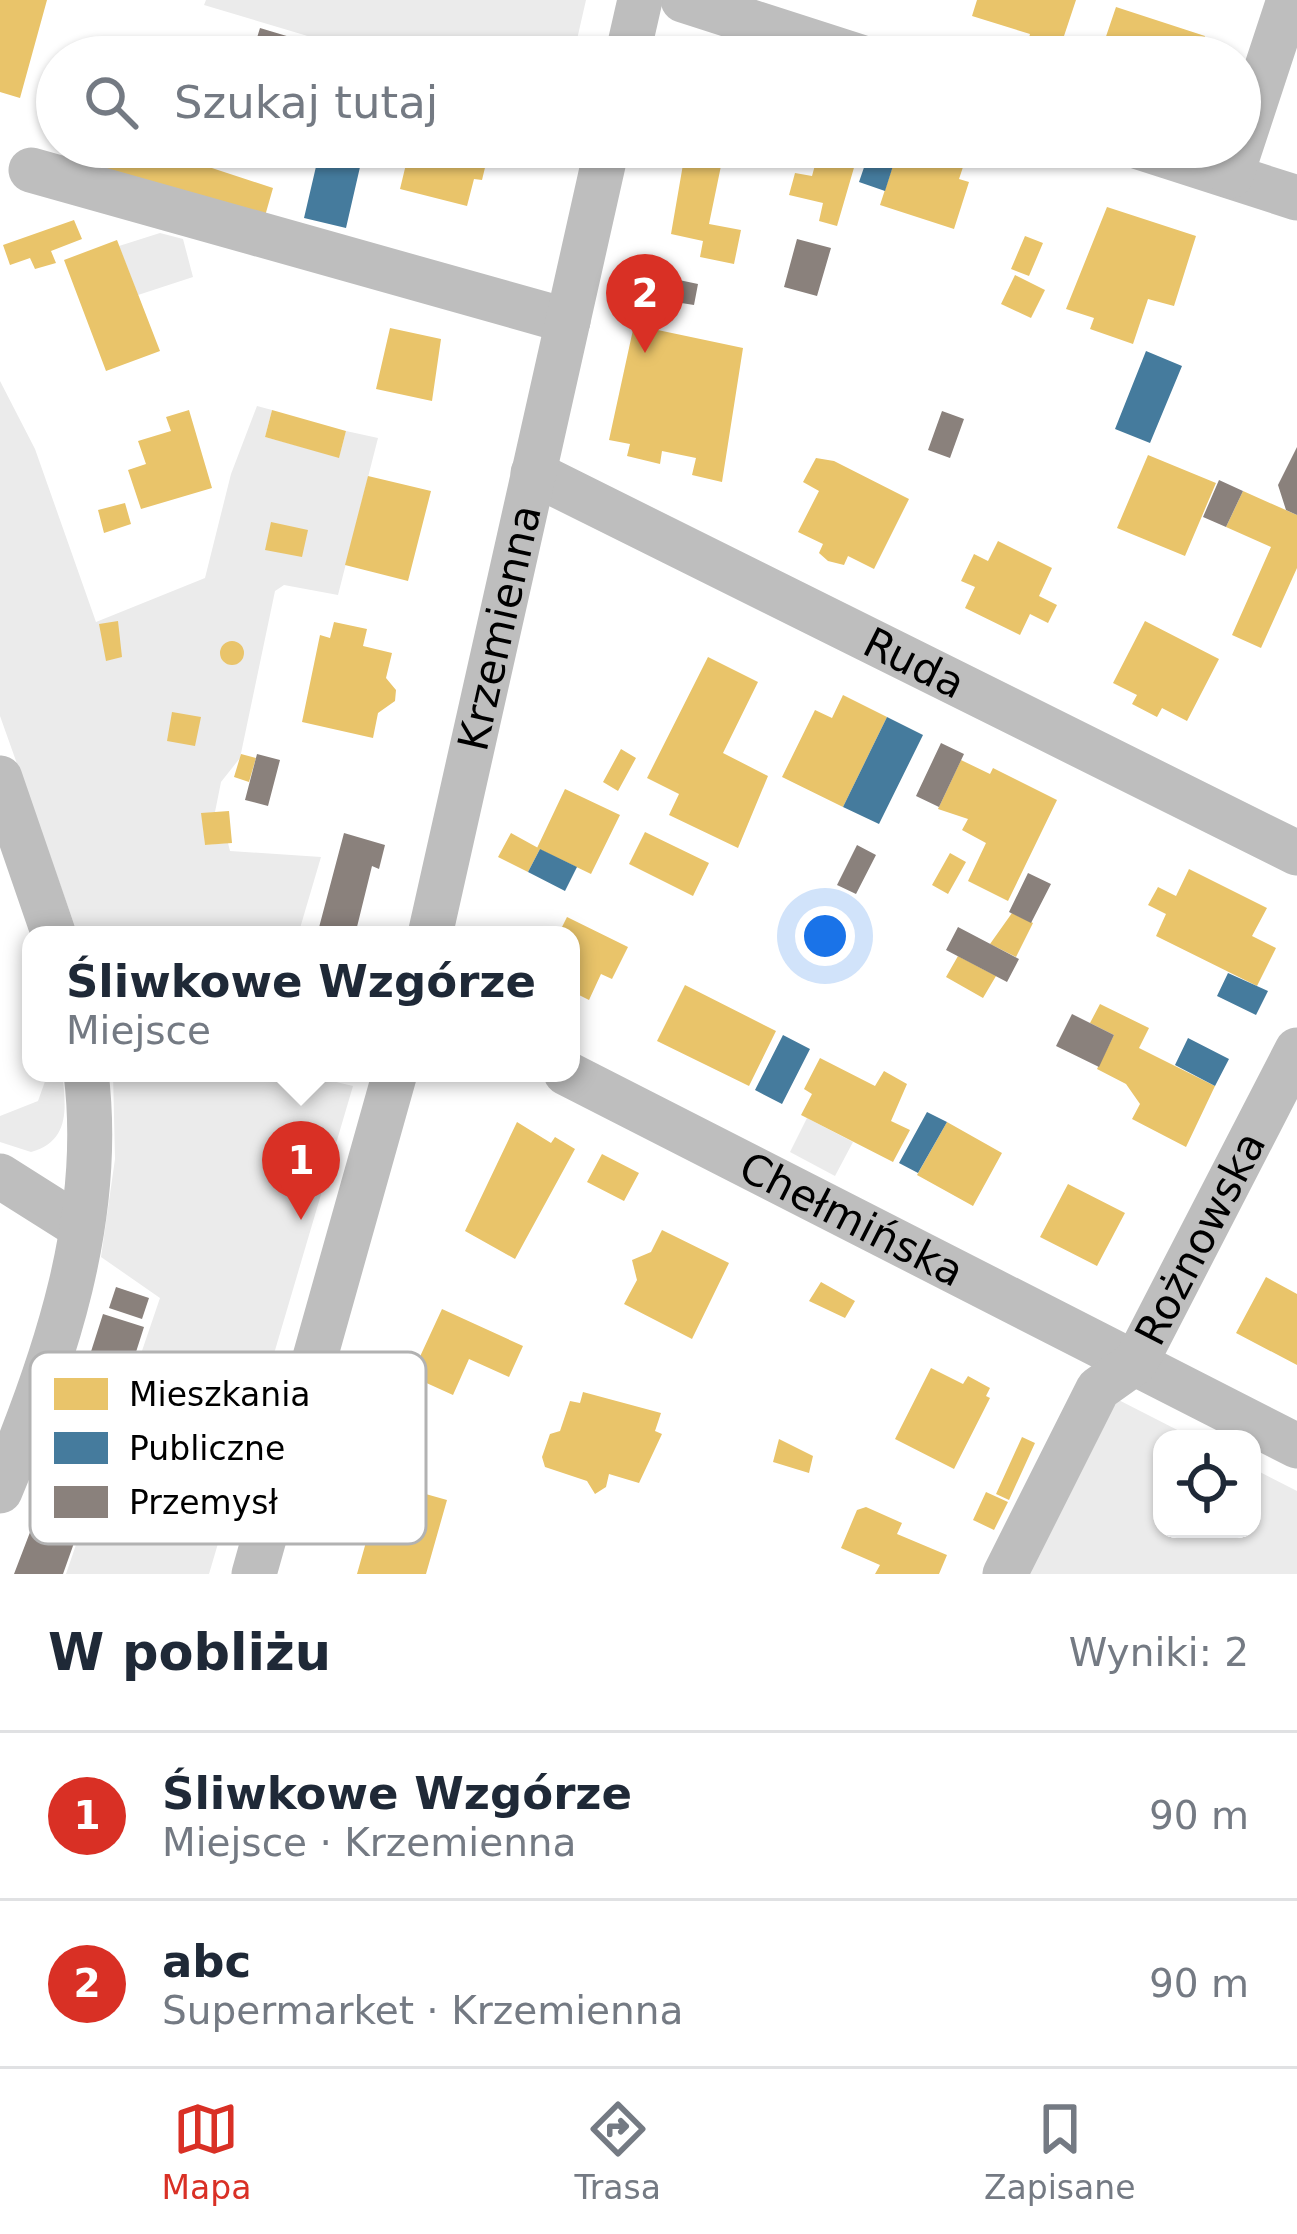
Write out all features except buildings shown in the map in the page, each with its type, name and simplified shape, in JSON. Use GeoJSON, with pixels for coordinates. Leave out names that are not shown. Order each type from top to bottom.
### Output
{"type":"FeatureCollection","features":[{"type":"Feature","properties":{"kind":"street"},"geometry":{"type":"LineString","coordinates":[[632,36],[640,0]]}},
{"type":"Feature","properties":{"kind":"street"},"geometry":{"type":"LineString","coordinates":[[683,0],[795,36]]}},
{"type":"Feature","properties":{"kind":"street"},"geometry":{"type":"LineString","coordinates":[[1261,83],[1288,0]]}},
{"type":"Feature","properties":{"kind":"street","name":"Krzemienna"},"geometry":{"type":"LineString","coordinates":[[432,926],[602,168]]}},
{"type":"Feature","properties":{"kind":"street"},"geometry":{"type":"LineString","coordinates":[[1206,168],[1297,198]]}},
{"type":"Feature","properties":{"kind":"street"},"geometry":{"type":"LineString","coordinates":[[1231,176],[1234,168]]}},
{"type":"Feature","properties":{"kind":"street"},"geometry":{"type":"LineString","coordinates":[[32,170],[568,321]]}},
{"type":"Feature","properties":{"kind":"street","name":"Ruda"},"geometry":{"type":"LineString","coordinates":[[533,472],[1297,853]]}},
{"type":"Feature","properties":{"kind":"street"},"geometry":{"type":"LineString","coordinates":[[0,778],[51,926]]}},
{"type":"Feature","properties":{"kind":"street","name":"Rożnowska"},"geometry":{"type":"LineString","coordinates":[[1136,1362],[1297,1050]]}},
{"type":"Feature","properties":{"kind":"street","name":"Chełmińska"},"geometry":{"type":"LineString","coordinates":[[580,1080],[1297,1446]]}},
{"type":"Feature","properties":{"kind":"street"},"geometry":{"type":"LineString","coordinates":[[49,1352],[75,1280],[88,1164],[86,1082]]}},
{"type":"Feature","properties":{"kind":"street"},"geometry":{"type":"LineString","coordinates":[[316,1352],[392,1082]]}},
{"type":"Feature","properties":{"kind":"street"},"geometry":{"type":"LineString","coordinates":[[0,1176],[80,1226]]}},
{"type":"Feature","properties":{"kind":"street"},"geometry":{"type":"LineString","coordinates":[[1004,1574],[1098,1389],[1136,1362]]}},
{"type":"Feature","properties":{"kind":"street"},"geometry":{"type":"LineString","coordinates":[[0,1491],[30,1407]]}},
{"type":"Feature","properties":{"kind":"street"},"geometry":{"type":"LineString","coordinates":[[254,1574],[262,1544]]}},
{"type":"Feature","properties":{"kind":"shaded area"},"geometry":{"type":"Polygon","coordinates":[[[206,0],[586,0],[578,36],[308,36],[204,5],[206,0]]]}},
{"type":"Feature","properties":{"kind":"shaded area"},"geometry":{"type":"Polygon","coordinates":[[[160,233],[183,239],[193,277],[138,295],[119,246],[160,233]]]}},
{"type":"Feature","properties":{"kind":"shaded area"},"geometry":{"type":"Polygon","coordinates":[[[0,381],[35,449],[96,622],[205,578],[231,474],[257,406],[272,410],[265,437],[339,457],[346,431],[378,438],[338,595],[284,585],[275,591],[240,758],[221,782],[215,812],[202,814],[205,845],[228,843],[230,851],[321,857],[301,926],[75,926],[0,716],[0,381]]]}},
{"type":"Feature","properties":{"kind":"shaded area"},"geometry":{"type":"Polygon","coordinates":[[[45,1082],[62,1082],[63,1121],[53,1140],[31,1152],[0,1142],[0,1116],[38,1101],[45,1082]]]}},
{"type":"Feature","properties":{"kind":"shaded area"},"geometry":{"type":"Polygon","coordinates":[[[113,1082],[336,1082],[353,1086],[275,1352],[142,1352],[160,1298],[101,1257],[115,1159],[113,1082]]]}},
{"type":"Feature","properties":{"kind":"shaded area"},"geometry":{"type":"Polygon","coordinates":[[[807,1118],[853,1142],[835,1176],[790,1152],[807,1118]]]}},
{"type":"Feature","properties":{"kind":"shaded area"},"geometry":{"type":"Polygon","coordinates":[[[1103,1392],[1177,1430],[1153,1430],[1153,1538],[1261,1538],[1261,1473],[1297,1491],[1297,1574],[1010,1574],[1103,1392]]]}},
{"type":"Feature","properties":{"kind":"shaded area"},"geometry":{"type":"Polygon","coordinates":[[[76,1544],[218,1544],[209,1574],[66,1574],[76,1544]]]}},
{"type":"Feature","properties":{"kind":"place","name":"abc"},"geometry":{"type":"Point","coordinates":[645,353]}},
{"type":"Feature","properties":{"kind":"place","name":"Śliwkowe Wzgórze"},"geometry":{"type":"Point","coordinates":[301,1220]}}]}
